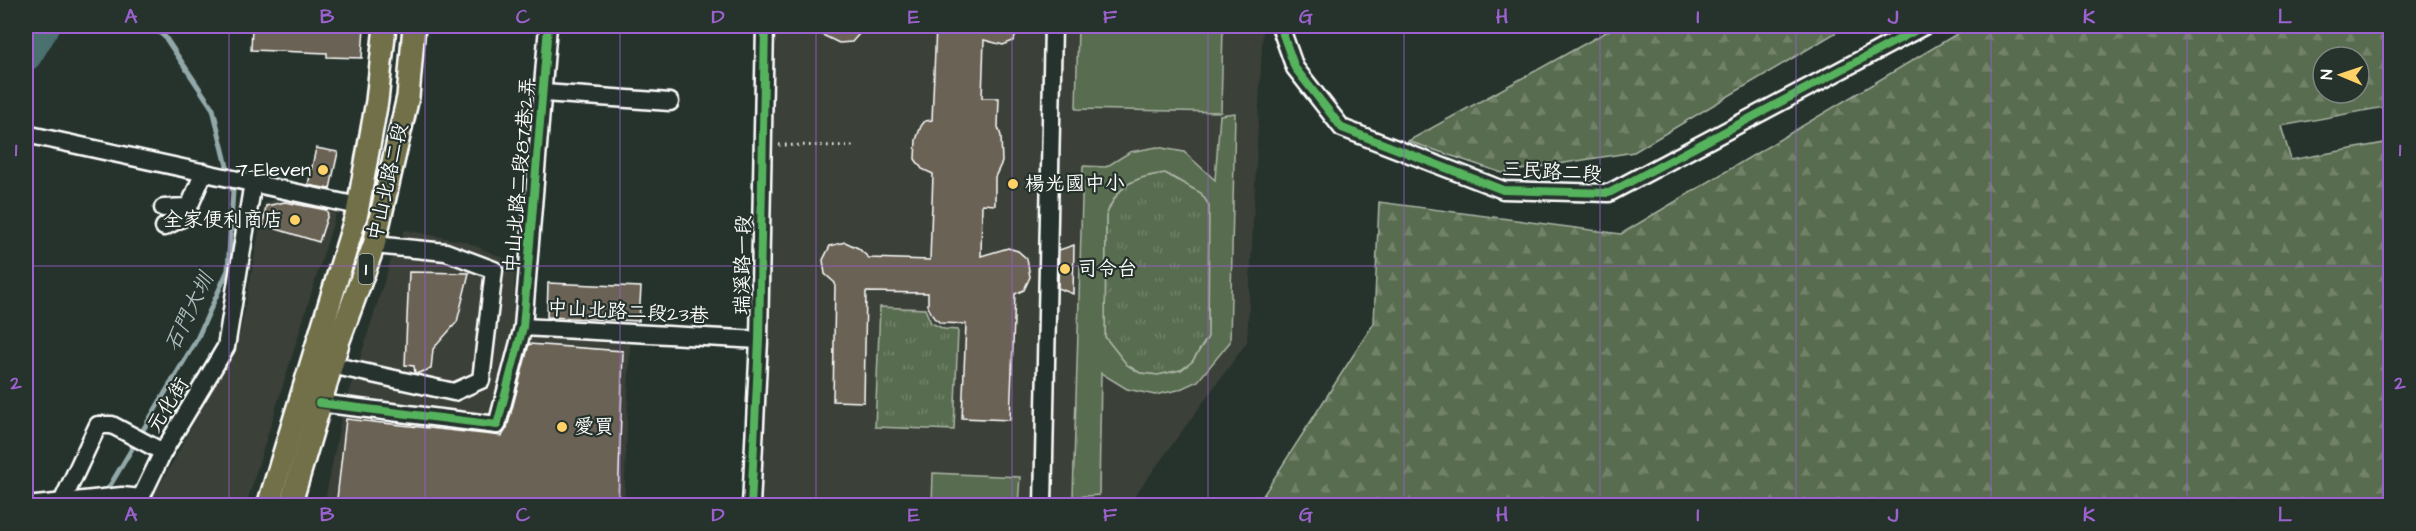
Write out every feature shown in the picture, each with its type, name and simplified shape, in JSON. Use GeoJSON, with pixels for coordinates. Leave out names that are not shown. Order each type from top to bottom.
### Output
{"type":"FeatureCollection","features":[{"type":"Feature","properties":{"kind":"main road","name":"中山北路二段"},"geometry":{"type":"LineString","coordinates":[[268,506],[358,206],[377,101],[385,26]]}},
{"type":"Feature","properties":{"kind":"main road","name":"中山北路二段"},"geometry":{"type":"LineString","coordinates":[[290,506],[331,365],[374,245],[408,98],[414,26]]}},
{"type":"Feature","properties":{"kind":"street","name":"中山北路二段87巷2弄"},"geometry":{"type":"LineString","coordinates":[[523,327],[548,26]]}},
{"type":"Feature","properties":{"kind":"street","name":"瑞溪路一段"},"geometry":{"type":"LineString","coordinates":[[752,506],[759,340],[765,26]]}},
{"type":"Feature","properties":{"kind":"street"},"geometry":{"type":"LineString","coordinates":[[1043,506],[1053,26]]}},
{"type":"Feature","properties":{"kind":"street","name":"三民路二段"},"geometry":{"type":"LineString","coordinates":[[1280,26],[1295,68],[1342,128],[1503,190],[1609,193],[1924,26]]}},
{"type":"Feature","properties":{"kind":"street"},"geometry":{"type":"LineString","coordinates":[[544,93],[670,102]]}},
{"type":"Feature","properties":{"kind":"street"},"geometry":{"type":"LineString","coordinates":[[26,134],[207,173],[249,185],[358,206]]}},
{"type":"Feature","properties":{"kind":"street"},"geometry":{"type":"LineString","coordinates":[[164,227],[186,216],[207,173]]}},
{"type":"Feature","properties":{"kind":"street","name":"元化街"},"geometry":{"type":"LineString","coordinates":[[26,506],[122,496],[140,502],[156,449],[226,347],[248,224],[249,185]]}},
{"type":"Feature","properties":{"kind":"street"},"geometry":{"type":"LineString","coordinates":[[163,208],[189,207]]}},
{"type":"Feature","properties":{"kind":"street"},"geometry":{"type":"LineString","coordinates":[[331,365],[454,392],[481,381],[494,270],[446,252],[374,245]]}},
{"type":"Feature","properties":{"kind":"street","name":"中山北路二段23巷"},"geometry":{"type":"LineString","coordinates":[[319,403],[497,425],[523,327],[759,340]]}},
{"type":"Feature","properties":{"kind":"street"},"geometry":{"type":"LineString","coordinates":[[62,502],[99,425],[112,425],[156,449]]}},
{"type":"Feature","properties":{"kind":"path"},"geometry":{"type":"LineString","coordinates":[[789,145],[855,146]]}},
{"type":"Feature","properties":{"kind":"shaded area","name":"楊光國中小"},"geometry":{"type":"Polygon","coordinates":[[[776,26],[1263,26],[1247,342],[1128,505],[761,506],[776,26]]]}},
{"type":"Feature","properties":{"kind":"shaded area"},"geometry":{"type":"Polygon","coordinates":[[[280,197],[337,210],[246,505],[147,506],[174,460],[240,334],[264,204],[280,197]]]}},
{"type":"Feature","properties":{"kind":"shaded area"},"geometry":{"type":"Polygon","coordinates":[[[405,230],[466,242],[515,263],[513,335],[630,344],[624,505],[324,506],[341,419],[390,263],[405,230]]]}},
{"type":"Feature","properties":{"kind":"green space"},"geometry":{"type":"Polygon","coordinates":[[[1078,26],[1223,26],[1221,112],[1076,109],[1078,26]]]}},
{"type":"Feature","properties":{"kind":"green space"},"geometry":{"type":"Polygon","coordinates":[[[1617,26],[1847,26],[1634,152],[1502,173],[1408,141],[1617,26]]]}},
{"type":"Feature","properties":{"kind":"green space"},"geometry":{"type":"Polygon","coordinates":[[[1970,26],[2390,26],[2390,106],[2281,126],[2291,160],[2390,142],[2390,505],[1257,505],[1374,323],[1379,202],[1621,234],[1970,26]]]}},
{"type":"Feature","properties":{"kind":"green space"},"geometry":{"type":"Polygon","coordinates":[[[1235,113],[1230,342],[1198,381],[1178,390],[1155,395],[1127,389],[1101,373],[1099,495],[1073,497],[1083,166],[1106,167],[1130,152],[1157,147],[1184,152],[1215,180],[1220,115],[1235,113]],[[1165,173],[1144,177],[1135,180],[1121,190],[1110,205],[1106,216],[1105,337],[1127,365],[1140,373],[1158,375],[1181,370],[1192,362],[1208,337],[1209,205],[1201,193],[1165,173]]]}},
{"type":"Feature","properties":{"kind":"green space"},"geometry":{"type":"Polygon","coordinates":[[[1165,173],[1201,193],[1209,205],[1208,337],[1192,362],[1181,370],[1158,375],[1140,373],[1127,365],[1105,337],[1106,216],[1115,197],[1128,184],[1144,177],[1165,173]]]}},
{"type":"Feature","properties":{"kind":"green space"},"geometry":{"type":"Polygon","coordinates":[[[880,307],[925,309],[931,323],[944,329],[958,330],[954,430],[875,427],[880,307]]]}},
{"type":"Feature","properties":{"kind":"green space"},"geometry":{"type":"Polygon","coordinates":[[[933,473],[1020,477],[1018,505],[932,505],[933,473]]]}},
{"type":"Feature","properties":{"kind":"building"},"geometry":{"type":"Polygon","coordinates":[[[252,26],[364,26],[362,58],[327,57],[327,53],[251,50],[252,26]]]}},
{"type":"Feature","properties":{"kind":"building"},"geometry":{"type":"Polygon","coordinates":[[[804,26],[866,26],[852,42],[839,43],[804,26]]]}},
{"type":"Feature","properties":{"kind":"building"},"geometry":{"type":"Polygon","coordinates":[[[936,26],[1021,26],[1013,41],[1003,45],[984,40],[982,98],[999,98],[998,127],[1001,136],[1002,162],[995,177],[995,205],[982,204],[981,256],[1008,248],[1018,251],[1027,259],[1030,277],[1024,290],[1015,294],[1010,420],[962,418],[966,324],[941,323],[934,318],[928,307],[928,293],[866,292],[864,402],[833,401],[835,283],[825,274],[823,260],[830,246],[845,242],[858,248],[869,258],[930,260],[933,174],[922,169],[915,159],[916,140],[921,126],[925,121],[932,120],[936,26]]]}},
{"type":"Feature","properties":{"kind":"building","name":"7-Eleven"},"geometry":{"type":"Polygon","coordinates":[[[316,148],[338,152],[330,189],[308,185],[316,148]]]}},
{"type":"Feature","properties":{"kind":"building","name":"全家便利商店"},"geometry":{"type":"Polygon","coordinates":[[[285,202],[326,210],[328,214],[319,242],[263,225],[266,206],[285,202]]]}},
{"type":"Feature","properties":{"kind":"building","name":"司令台"},"geometry":{"type":"Polygon","coordinates":[[[1074,245],[1073,294],[1058,288],[1059,250],[1074,245]]]}},
{"type":"Feature","properties":{"kind":"building"},"geometry":{"type":"Polygon","coordinates":[[[409,272],[469,273],[457,322],[433,349],[431,369],[418,373],[415,373],[414,366],[405,365],[409,272]]]}},
{"type":"Feature","properties":{"kind":"building"},"geometry":{"type":"Polygon","coordinates":[[[548,283],[641,287],[639,321],[547,317],[548,283]]]}},
{"type":"Feature","properties":{"kind":"building","name":"愛買"},"geometry":{"type":"Polygon","coordinates":[[[529,344],[623,351],[618,506],[345,506],[346,502],[337,499],[346,419],[502,436],[507,428],[529,344]]]}},
{"type":"Feature","properties":{"kind":"waterway"},"geometry":{"type":"LineString","coordinates":[[26,55],[44,26]]}},
{"type":"Feature","properties":{"kind":"waterway","name":"石門大圳"},"geometry":{"type":"LineString","coordinates":[[105,494],[197,339],[228,270],[233,191],[213,109],[165,37],[152,26]]}},
{"type":"Feature","properties":{"kind":"cycle path"},"geometry":{"type":"LineString","coordinates":[[319,403],[497,425],[523,327],[548,26]]}},
{"type":"Feature","properties":{"kind":"cycle path"},"geometry":{"type":"LineString","coordinates":[[751,506],[759,340],[765,26]]}},
{"type":"Feature","properties":{"kind":"cycle path"},"geometry":{"type":"LineString","coordinates":[[1280,26],[1295,68],[1342,128],[1503,190],[1609,193],[1924,26]]}},
{"type":"Feature","properties":{"kind":"place","name":"7-Eleven"},"geometry":{"type":"Point","coordinates":[323,170]}},
{"type":"Feature","properties":{"kind":"place","name":"楊光國中小"},"geometry":{"type":"Point","coordinates":[1013,184]}},
{"type":"Feature","properties":{"kind":"place","name":"全家便利商店"},"geometry":{"type":"Point","coordinates":[295,220]}},
{"type":"Feature","properties":{"kind":"place","name":"司令台"},"geometry":{"type":"Point","coordinates":[1065,269]}},
{"type":"Feature","properties":{"kind":"place","name":"愛買"},"geometry":{"type":"Point","coordinates":[562,427]}}]}
